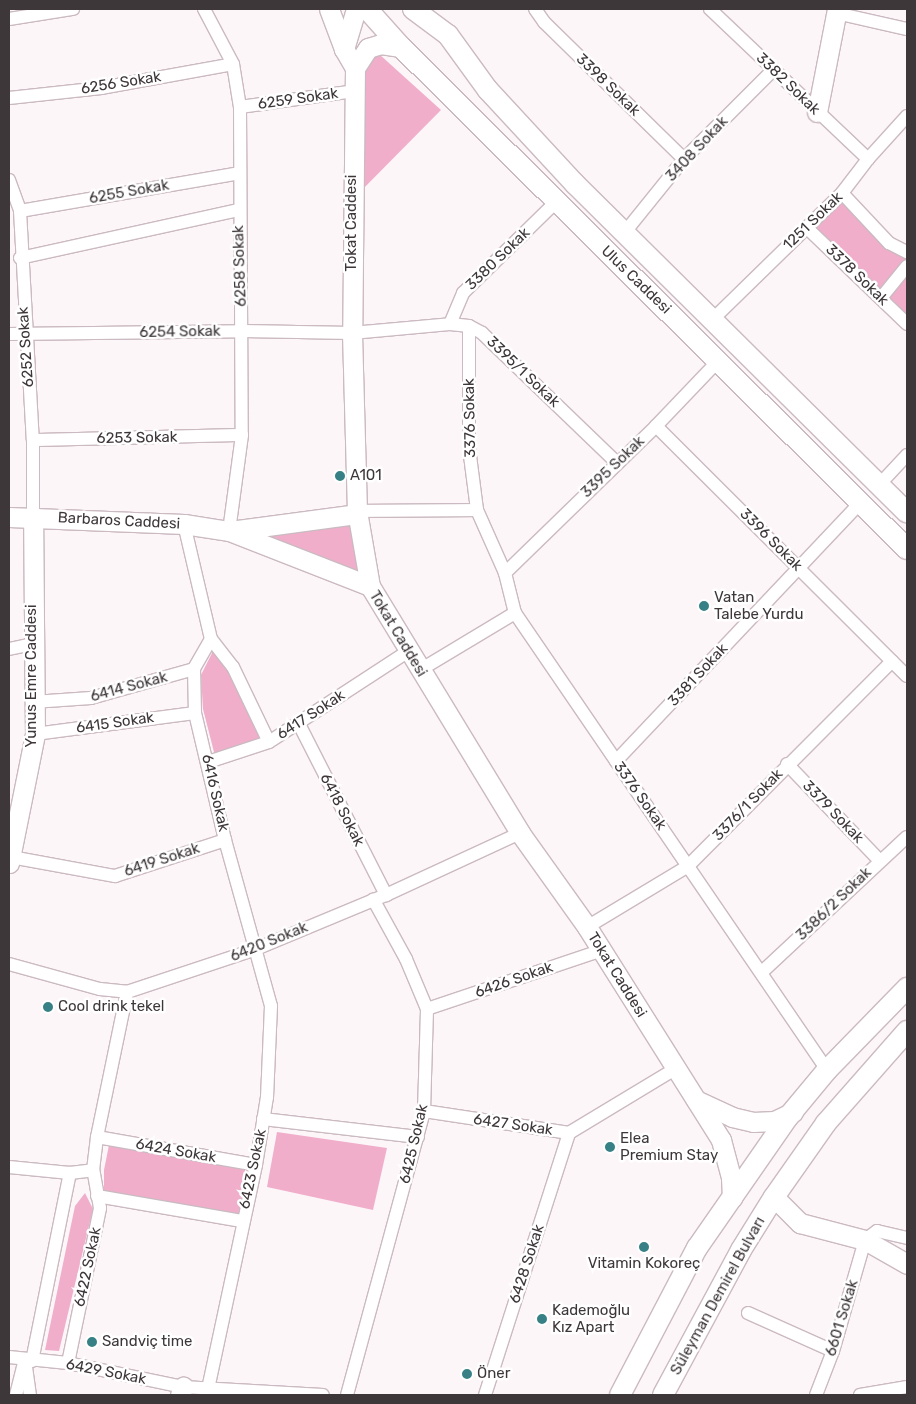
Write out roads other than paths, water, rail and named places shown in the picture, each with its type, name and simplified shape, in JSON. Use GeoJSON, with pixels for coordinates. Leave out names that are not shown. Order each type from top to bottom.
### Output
{"type":"FeatureCollection","features":[{"type":"Feature","properties":{"kind":"main road","name":"Ulus Caddesi"},"geometry":{"type":"LineString","coordinates":[[366,9],[401,47],[556,202],[862,501],[907,549]]}},
{"type":"Feature","properties":{"kind":"main road","name":"Ulus Caddesi"},"geometry":{"type":"LineString","coordinates":[[413,9],[448,35],[488,90],[575,184],[907,512]]}},
{"type":"Feature","properties":{"kind":"main road"},"geometry":{"type":"LineString","coordinates":[[620,1395],[697,1248],[792,1112],[827,1070],[907,988]]}},
{"type":"Feature","properties":{"kind":"main road","name":"Süleyman Demirel Bulvarı"},"geometry":{"type":"LineString","coordinates":[[663,1395],[741,1250],[774,1197],[826,1123],[906,1034]]}},
{"type":"Feature","properties":{"kind":"street"},"geometry":{"type":"LineString","coordinates":[[9,19],[73,9]]}},
{"type":"Feature","properties":{"kind":"street","name":"6258 Sokak"},"geometry":{"type":"LineString","coordinates":[[204,9],[233,64],[240,107],[238,210],[243,331],[242,435],[229,531]]}},
{"type":"Feature","properties":{"kind":"street","name":"Tokat Caddesi"},"geometry":{"type":"LineString","coordinates":[[329,9],[344,49],[355,68],[356,92],[352,146],[352,333],[357,512],[370,586],[407,652],[420,670],[520,834],[602,950],[724,1148],[732,1178],[732,1198]]}},
{"type":"Feature","properties":{"kind":"street"},"geometry":{"type":"LineString","coordinates":[[344,49],[356,9]]}},
{"type":"Feature","properties":{"kind":"street"},"geometry":{"type":"LineString","coordinates":[[431,9],[448,35]]}},
{"type":"Feature","properties":{"kind":"street","name":"3398 Sokak"},"geometry":{"type":"LineString","coordinates":[[535,9],[544,22],[684,159]]}},
{"type":"Feature","properties":{"kind":"street","name":"3382 Sokak"},"geometry":{"type":"LineString","coordinates":[[710,9],[817,112],[868,158]]}},
{"type":"Feature","properties":{"kind":"street"},"geometry":{"type":"LineString","coordinates":[[817,112],[837,11],[907,29]]}},
{"type":"Feature","properties":{"kind":"street"},"geometry":{"type":"LineString","coordinates":[[355,68],[368,48],[381,44],[401,47]]}},
{"type":"Feature","properties":{"kind":"street","name":"6256 Sokak"},"geometry":{"type":"LineString","coordinates":[[9,98],[101,88],[233,64]]}},
{"type":"Feature","properties":{"kind":"street","name":"3408 Sokak"},"geometry":{"type":"LineString","coordinates":[[625,232],[684,159],[773,70]]}},
{"type":"Feature","properties":{"kind":"street","name":"6259 Sokak"},"geometry":{"type":"LineString","coordinates":[[240,107],[356,92]]}},
{"type":"Feature","properties":{"kind":"street","name":"1251 Sokak"},"geometry":{"type":"LineString","coordinates":[[712,320],[842,193],[868,158],[907,116]]}},
{"type":"Feature","properties":{"kind":"street","name":"6255 Sokak"},"geometry":{"type":"LineString","coordinates":[[20,211],[239,173]]}},
{"type":"Feature","properties":{"kind":"street","name":"6252 Sokak"},"geometry":{"type":"LineString","coordinates":[[9,180],[20,211],[20,258],[33,440],[33,516]]}},
{"type":"Feature","properties":{"kind":"street"},"geometry":{"type":"LineString","coordinates":[[842,193],[889,243],[907,252]]}},
{"type":"Feature","properties":{"kind":"street","name":"3380 Sokak"},"geometry":{"type":"LineString","coordinates":[[450,324],[462,293],[556,202]]}},
{"type":"Feature","properties":{"kind":"street"},"geometry":{"type":"LineString","coordinates":[[20,258],[238,210]]}},
{"type":"Feature","properties":{"kind":"street","name":"3378 Sokak"},"geometry":{"type":"LineString","coordinates":[[806,227],[907,324]]}},
{"type":"Feature","properties":{"kind":"street"},"geometry":{"type":"LineString","coordinates":[[881,298],[907,266]]}},
{"type":"Feature","properties":{"kind":"street"},"geometry":{"type":"LineString","coordinates":[[352,333],[450,324],[470,326]]}},
{"type":"Feature","properties":{"kind":"street","name":"3395/1 Sokak"},"geometry":{"type":"LineString","coordinates":[[470,326],[482,333],[616,462]]}},
{"type":"Feature","properties":{"kind":"street","name":"3376 Sokak"},"geometry":{"type":"LineString","coordinates":[[470,326],[469,448],[477,510],[506,573],[515,613],[762,972],[808,1045],[827,1070]]}},
{"type":"Feature","properties":{"kind":"street","name":"6254 Sokak"},"geometry":{"type":"LineString","coordinates":[[9,334],[243,331],[352,333]]}},
{"type":"Feature","properties":{"kind":"street","name":"3395 Sokak"},"geometry":{"type":"LineString","coordinates":[[506,573],[616,462],[656,426],[719,360]]}},
{"type":"Feature","properties":{"kind":"street","name":"3396 Sokak"},"geometry":{"type":"LineString","coordinates":[[656,426],[907,676]]}},
{"type":"Feature","properties":{"kind":"street","name":"6253 Sokak"},"geometry":{"type":"LineString","coordinates":[[33,440],[242,435]]}},
{"type":"Feature","properties":{"kind":"street"},"geometry":{"type":"LineString","coordinates":[[879,485],[907,455]]}},
{"type":"Feature","properties":{"kind":"street","name":"3381 Sokak"},"geometry":{"type":"LineString","coordinates":[[616,761],[862,501]]}},
{"type":"Feature","properties":{"kind":"street"},"geometry":{"type":"LineString","coordinates":[[357,512],[477,510]]}},
{"type":"Feature","properties":{"kind":"street","name":"Barbaros Caddesi"},"geometry":{"type":"LineString","coordinates":[[229,531],[357,512]]}},
{"type":"Feature","properties":{"kind":"street","name":"Barbaros Caddesi"},"geometry":{"type":"LineString","coordinates":[[9,517],[33,516],[184,524],[229,531],[370,586]]}},
{"type":"Feature","properties":{"kind":"street","name":"Yunus Emre Caddesi"},"geometry":{"type":"LineString","coordinates":[[10,860],[16,799],[36,734],[33,702],[33,516]]}},
{"type":"Feature","properties":{"kind":"street"},"geometry":{"type":"LineString","coordinates":[[184,524],[211,639],[233,666],[269,742]]}},
{"type":"Feature","properties":{"kind":"street"},"geometry":{"type":"LineString","coordinates":[[420,670],[515,613]]}},
{"type":"Feature","properties":{"kind":"street"},"geometry":{"type":"LineString","coordinates":[[194,669],[211,639]]}},
{"type":"Feature","properties":{"kind":"street"},"geometry":{"type":"LineString","coordinates":[[9,648],[33,644]]}},
{"type":"Feature","properties":{"kind":"street","name":"6417 Sokak"},"geometry":{"type":"LineString","coordinates":[[208,762],[269,742],[407,652]]}},
{"type":"Feature","properties":{"kind":"street","name":"3376/1 Sokak"},"geometry":{"type":"LineString","coordinates":[[587,927],[688,866],[787,764],[892,661]]}},
{"type":"Feature","properties":{"kind":"street","name":"6414 Sokak"},"geometry":{"type":"LineString","coordinates":[[33,702],[91,698],[194,669]]}},
{"type":"Feature","properties":{"kind":"street","name":"6416 Sokak"},"geometry":{"type":"LineString","coordinates":[[194,669],[195,713],[225,840],[256,949]]}},
{"type":"Feature","properties":{"kind":"street","name":"6415 Sokak"},"geometry":{"type":"LineString","coordinates":[[36,734],[195,713]]}},
{"type":"Feature","properties":{"kind":"street","name":"6418 Sokak"},"geometry":{"type":"LineString","coordinates":[[299,724],[386,895]]}},
{"type":"Feature","properties":{"kind":"street","name":"3379 Sokak"},"geometry":{"type":"LineString","coordinates":[[787,764],[880,860]]}},
{"type":"Feature","properties":{"kind":"street","name":"6420 Sokak"},"geometry":{"type":"LineString","coordinates":[[9,964],[100,989],[127,992],[256,949],[386,895],[520,834]]}},
{"type":"Feature","properties":{"kind":"street","name":"3386/2 Sokak"},"geometry":{"type":"LineString","coordinates":[[762,972],[880,860],[907,837]]}},
{"type":"Feature","properties":{"kind":"street","name":"6419 Sokak"},"geometry":{"type":"LineString","coordinates":[[10,860],[115,876],[225,840]]}},
{"type":"Feature","properties":{"kind":"street","name":"6425 Sokak"},"geometry":{"type":"LineString","coordinates":[[347,1395],[424,1112],[427,1009],[406,959],[373,899]]}},
{"type":"Feature","properties":{"kind":"street","name":"6423 Sokak"},"geometry":{"type":"LineString","coordinates":[[208,1388],[242,1221],[256,1165],[263,1119],[272,1006],[256,949]]}},
{"type":"Feature","properties":{"kind":"street","name":"6426 Sokak"},"geometry":{"type":"LineString","coordinates":[[427,1009],[602,950]]}},
{"type":"Feature","properties":{"kind":"street","name":"6422 Sokak"},"geometry":{"type":"LineString","coordinates":[[68,1363],[100,1208],[93,1170],[97,1137],[127,992]]}},
{"type":"Feature","properties":{"kind":"street","name":"6427 Sokak"},"geometry":{"type":"LineString","coordinates":[[424,1112],[569,1133],[675,1069]]}},
{"type":"Feature","properties":{"kind":"street"},"geometry":{"type":"LineString","coordinates":[[693,1098],[732,1117],[754,1122],[774,1121],[792,1112]]}},
{"type":"Feature","properties":{"kind":"street"},"geometry":{"type":"LineString","coordinates":[[263,1119],[418,1137]]}},
{"type":"Feature","properties":{"kind":"street","name":"6428 Sokak"},"geometry":{"type":"LineString","coordinates":[[485,1395],[569,1133]]}},
{"type":"Feature","properties":{"kind":"street","name":"6424 Sokak"},"geometry":{"type":"LineString","coordinates":[[97,1137],[256,1165]]}},
{"type":"Feature","properties":{"kind":"street"},"geometry":{"type":"LineString","coordinates":[[9,1167],[70,1174],[93,1170]]}},
{"type":"Feature","properties":{"kind":"street"},"geometry":{"type":"LineString","coordinates":[[16,1395],[28,1360],[70,1174]]}},
{"type":"Feature","properties":{"kind":"street"},"geometry":{"type":"LineString","coordinates":[[97,1196],[242,1221]]}},
{"type":"Feature","properties":{"kind":"street"},"geometry":{"type":"LineString","coordinates":[[774,1197],[800,1223],[866,1240],[907,1264]]}},
{"type":"Feature","properties":{"kind":"street"},"geometry":{"type":"LineString","coordinates":[[866,1240],[877,1231],[907,1238]]}},
{"type":"Feature","properties":{"kind":"street","name":"6601 Sokak"},"geometry":{"type":"LineString","coordinates":[[816,1395],[833,1351],[866,1240]]}},
{"type":"Feature","properties":{"kind":"street"},"geometry":{"type":"LineString","coordinates":[[748,1313],[833,1351]]}},
{"type":"Feature","properties":{"kind":"street","name":"6429 Sokak"},"geometry":{"type":"LineString","coordinates":[[9,1357],[68,1363],[181,1391],[208,1388],[323,1395]]}},
{"type":"Feature","properties":{"kind":"street"},"geometry":{"type":"LineString","coordinates":[[28,1360],[30,1395]]}},
{"type":"Feature","properties":{"kind":"street"},"geometry":{"type":"LineString","coordinates":[[860,1395],[907,1387]]}},
{"type":"Feature","properties":{"kind":"place","name":"A101"},"geometry":{"type":"Point","coordinates":[340,476]}},
{"type":"Feature","properties":{"kind":"place","name":"Vatan Talebe Yurdu"},"geometry":{"type":"Point","coordinates":[704,606]}},
{"type":"Feature","properties":{"kind":"place","name":"Cool drink tekel"},"geometry":{"type":"Point","coordinates":[48,1007]}},
{"type":"Feature","properties":{"kind":"place","name":"Elea Premium Stay"},"geometry":{"type":"Point","coordinates":[610,1147]}},
{"type":"Feature","properties":{"kind":"place","name":"Vitamin Kokoreç"},"geometry":{"type":"Point","coordinates":[644,1247]}},
{"type":"Feature","properties":{"kind":"place","name":"Kademoğlu Kız Apart"},"geometry":{"type":"Point","coordinates":[542,1319]}},
{"type":"Feature","properties":{"kind":"place","name":"Sandviç time"},"geometry":{"type":"Point","coordinates":[92,1342]}},
{"type":"Feature","properties":{"kind":"place","name":"Öner"},"geometry":{"type":"Point","coordinates":[467,1374]}}]}
